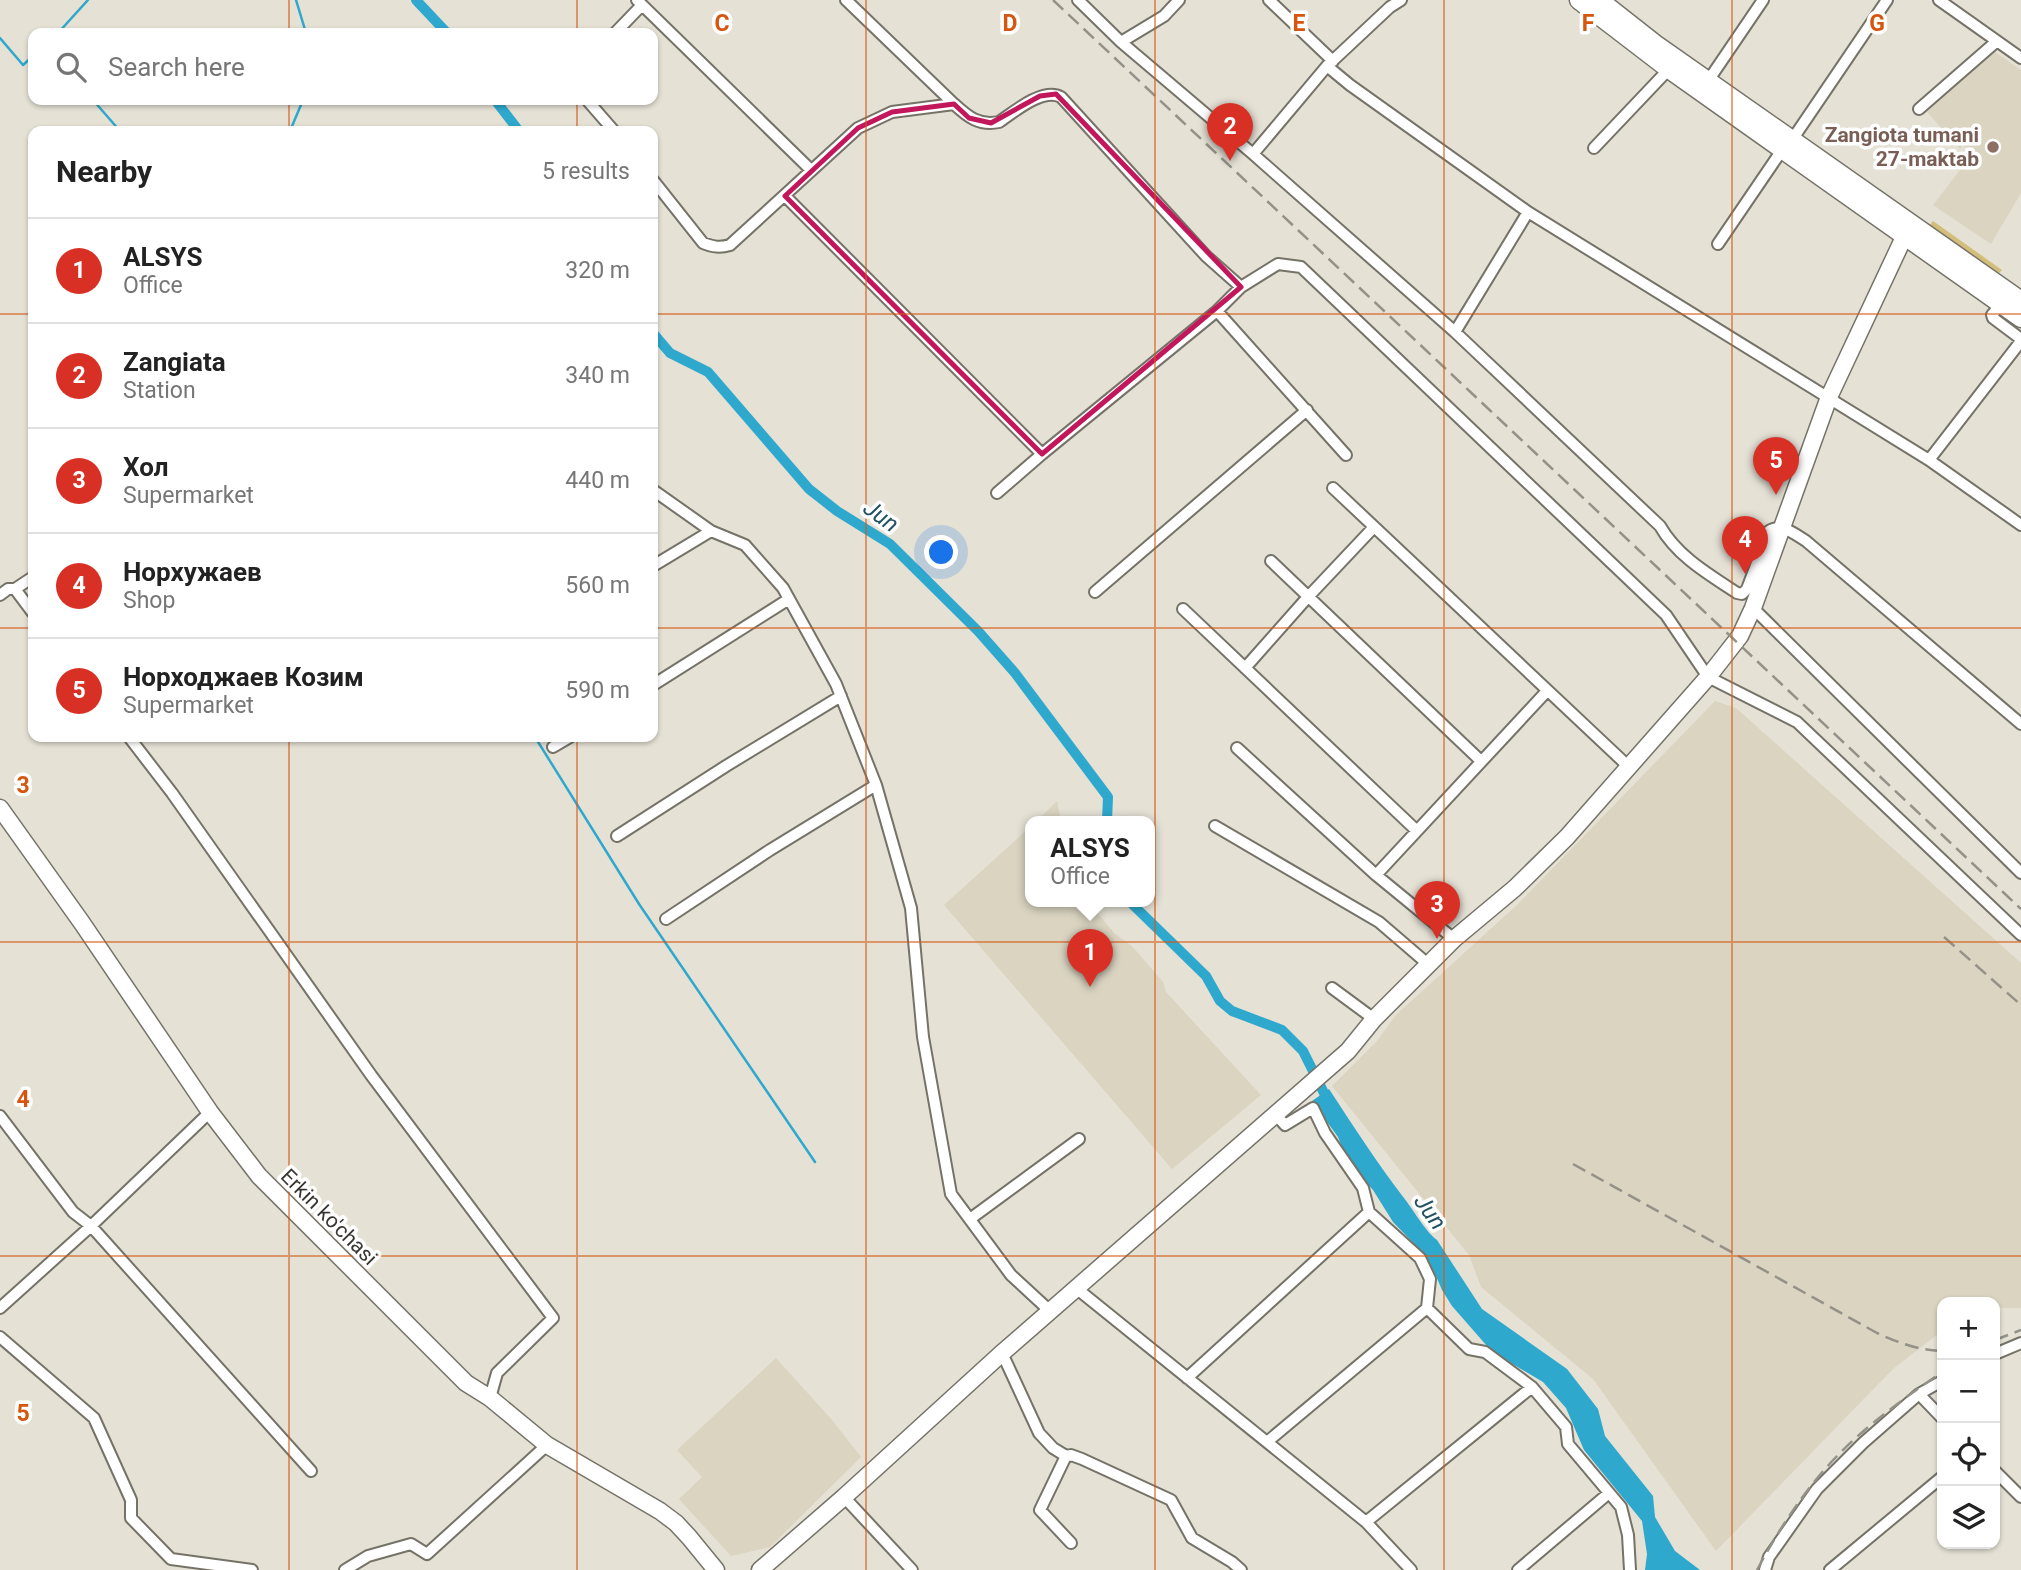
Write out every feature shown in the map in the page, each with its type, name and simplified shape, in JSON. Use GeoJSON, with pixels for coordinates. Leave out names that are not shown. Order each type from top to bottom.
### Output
{"type":"FeatureCollection","features":[{"type":"Feature","properties":{"kind":"main road"},"geometry":{"type":"LineString","coordinates":[[1579,0],[1669,69],[2021,301]]}},
{"type":"Feature","properties":{"kind":"main road"},"geometry":{"type":"LineString","coordinates":[[1599,0],[1708,81],[1787,145]]}},
{"type":"Feature","properties":{"kind":"main road"},"geometry":{"type":"LineString","coordinates":[[1909,229],[2021,318]]}},
{"type":"Feature","properties":{"kind":"main road"},"geometry":{"type":"LineString","coordinates":[[760,1570],[1002,1353],[1348,1051],[1374,1019],[1454,939],[1515,888],[1567,837],[1709,677],[1740,636],[1753,608],[1829,397],[1909,229]]}},
{"type":"Feature","properties":{"kind":"main road","name":"Erkin ko'chasi"},"geometry":{"type":"LineString","coordinates":[[0,808],[82,923],[210,1112],[258,1176],[466,1382],[490,1398],[547,1445],[676,1523],[716,1570]]}},
{"type":"Feature","properties":{"kind":"street"},"geometry":{"type":"LineString","coordinates":[[846,0],[969,118],[999,122],[1045,94],[1061,97],[1206,256],[1241,287]]}},
{"type":"Feature","properties":{"kind":"street"},"geometry":{"type":"LineString","coordinates":[[1077,0],[1455,332],[1660,526],[1667,539],[1687,558],[1737,593],[1742,593],[1769,531],[1783,527],[1805,541],[2021,724]]}},
{"type":"Feature","properties":{"kind":"street"},"geometry":{"type":"LineString","coordinates":[[1121,41],[1164,16],[1179,0]]}},
{"type":"Feature","properties":{"kind":"street"},"geometry":{"type":"LineString","coordinates":[[1269,0],[1361,93],[1528,212],[1929,460],[2021,526]]}},
{"type":"Feature","properties":{"kind":"street"},"geometry":{"type":"LineString","coordinates":[[1253,154],[1330,64],[1390,7],[1401,0]]}},
{"type":"Feature","properties":{"kind":"street"},"geometry":{"type":"LineString","coordinates":[[1708,81],[1763,0]]}},
{"type":"Feature","properties":{"kind":"street"},"geometry":{"type":"LineString","coordinates":[[1718,244],[1887,0]]}},
{"type":"Feature","properties":{"kind":"street"},"geometry":{"type":"LineString","coordinates":[[1939,0],[2021,58]]}},
{"type":"Feature","properties":{"kind":"street"},"geometry":{"type":"LineString","coordinates":[[619,28],[639,2],[811,170]]}},
{"type":"Feature","properties":{"kind":"street"},"geometry":{"type":"LineString","coordinates":[[1919,109],[1997,41]]}},
{"type":"Feature","properties":{"kind":"street"},"geometry":{"type":"LineString","coordinates":[[1594,148],[1669,69]]}},
{"type":"Feature","properties":{"kind":"street"},"geometry":{"type":"LineString","coordinates":[[658,186],[703,243],[717,247],[730,245],[858,128],[892,113],[954,104]]}},
{"type":"Feature","properties":{"kind":"street"},"geometry":{"type":"LineString","coordinates":[[591,105],[610,126]]}},
{"type":"Feature","properties":{"kind":"street"},"geometry":{"type":"LineString","coordinates":[[785,196],[1042,454]]}},
{"type":"Feature","properties":{"kind":"street"},"geometry":{"type":"LineString","coordinates":[[1455,332],[1528,212]]}},
{"type":"Feature","properties":{"kind":"street"},"geometry":{"type":"LineString","coordinates":[[997,493],[1217,311],[1241,287],[1278,264],[1301,267],[1666,615],[1709,677],[1797,722],[2021,935]]}},
{"type":"Feature","properties":{"kind":"street"},"geometry":{"type":"LineString","coordinates":[[1929,460],[2021,340],[1993,318],[1992,315],[2001,304]]}},
{"type":"Feature","properties":{"kind":"street"},"geometry":{"type":"LineString","coordinates":[[1217,311],[1346,455]]}},
{"type":"Feature","properties":{"kind":"street"},"geometry":{"type":"LineString","coordinates":[[1095,592],[1307,410]]}},
{"type":"Feature","properties":{"kind":"street"},"geometry":{"type":"LineString","coordinates":[[1333,488],[1629,767]]}},
{"type":"Feature","properties":{"kind":"street"},"geometry":{"type":"LineString","coordinates":[[658,493],[711,530],[745,545],[783,588],[842,696],[876,785],[911,908],[923,1037],[951,1194],[1011,1275],[1050,1311]]}},
{"type":"Feature","properties":{"kind":"street"},"geometry":{"type":"LineString","coordinates":[[1245,668],[1374,527]]}},
{"type":"Feature","properties":{"kind":"street"},"geometry":{"type":"LineString","coordinates":[[658,563],[711,530]]}},
{"type":"Feature","properties":{"kind":"street"},"geometry":{"type":"LineString","coordinates":[[1271,561],[1481,761]]}},
{"type":"Feature","properties":{"kind":"street"},"geometry":{"type":"LineString","coordinates":[[0,595],[28,580]]}},
{"type":"Feature","properties":{"kind":"street"},"geometry":{"type":"LineString","coordinates":[[15,589],[28,606]]}},
{"type":"Feature","properties":{"kind":"street"},"geometry":{"type":"LineString","coordinates":[[658,682],[789,599]]}},
{"type":"Feature","properties":{"kind":"street"},"geometry":{"type":"LineString","coordinates":[[1753,608],[2021,873]]}},
{"type":"Feature","properties":{"kind":"street"},"geometry":{"type":"LineString","coordinates":[[1183,609],[1417,831]]}},
{"type":"Feature","properties":{"kind":"street"},"geometry":{"type":"LineString","coordinates":[[1376,875],[1547,691]]}},
{"type":"Feature","properties":{"kind":"street"},"geometry":{"type":"LineString","coordinates":[[617,836],[842,696]]}},
{"type":"Feature","properties":{"kind":"street"},"geometry":{"type":"LineString","coordinates":[[133,742],[371,1074],[553,1318],[497,1373],[490,1398]]}},
{"type":"Feature","properties":{"kind":"street"},"geometry":{"type":"LineString","coordinates":[[553,747],[562,742]]}},
{"type":"Feature","properties":{"kind":"street"},"geometry":{"type":"LineString","coordinates":[[1237,748],[1376,875],[1454,939]]}},
{"type":"Feature","properties":{"kind":"street"},"geometry":{"type":"LineString","coordinates":[[666,919],[770,850],[876,785]]}},
{"type":"Feature","properties":{"kind":"street"},"geometry":{"type":"LineString","coordinates":[[1215,826],[1378,922],[1429,965]]}},
{"type":"Feature","properties":{"kind":"street"},"geometry":{"type":"LineString","coordinates":[[1332,988],[1374,1019]]}},
{"type":"Feature","properties":{"kind":"street"},"geometry":{"type":"LineString","coordinates":[[1267,1443],[1427,1308],[1430,1279],[1420,1258],[1369,1212],[1363,1188],[1325,1133],[1313,1108],[1285,1125],[1276,1115]]}},
{"type":"Feature","properties":{"kind":"street"},"geometry":{"type":"LineString","coordinates":[[0,1308],[91,1226],[210,1112]]}},
{"type":"Feature","properties":{"kind":"street"},"geometry":{"type":"LineString","coordinates":[[0,1116],[73,1212],[91,1226],[311,1471]]}},
{"type":"Feature","properties":{"kind":"street"},"geometry":{"type":"LineString","coordinates":[[970,1219],[1079,1139]]}},
{"type":"Feature","properties":{"kind":"street"},"geometry":{"type":"LineString","coordinates":[[1187,1378],[1369,1212]]}},
{"type":"Feature","properties":{"kind":"street"},"geometry":{"type":"LineString","coordinates":[[1076,1288],[1366,1522],[1411,1570]]}},
{"type":"Feature","properties":{"kind":"street"},"geometry":{"type":"LineString","coordinates":[[1427,1308],[1469,1349],[1485,1352],[1532,1387],[1566,1427],[1568,1444],[1621,1507],[1628,1535],[1630,1570]]}},
{"type":"Feature","properties":{"kind":"street"},"geometry":{"type":"LineString","coordinates":[[0,1337],[94,1418],[131,1500],[131,1518],[171,1559],[252,1570]]}},
{"type":"Feature","properties":{"kind":"street"},"geometry":{"type":"LineString","coordinates":[[2000,1352],[2021,1343]]}},
{"type":"Feature","properties":{"kind":"street"},"geometry":{"type":"LineString","coordinates":[[1002,1353],[1039,1433],[1053,1448],[1171,1500],[1192,1538],[1241,1570]]}},
{"type":"Feature","properties":{"kind":"street"},"geometry":{"type":"LineString","coordinates":[[1765,1570],[1769,1557],[1817,1489],[1863,1443],[1919,1394],[1937,1384]]}},
{"type":"Feature","properties":{"kind":"street"},"geometry":{"type":"LineString","coordinates":[[1366,1522],[1532,1387]]}},
{"type":"Feature","properties":{"kind":"street"},"geometry":{"type":"LineString","coordinates":[[1919,1394],[1937,1413]]}},
{"type":"Feature","properties":{"kind":"street"},"geometry":{"type":"LineString","coordinates":[[345,1570],[368,1556],[411,1544],[427,1554],[547,1445]]}},
{"type":"Feature","properties":{"kind":"street"},"geometry":{"type":"LineString","coordinates":[[1066,1456],[1040,1510],[1071,1543]]}},
{"type":"Feature","properties":{"kind":"street"},"geometry":{"type":"LineString","coordinates":[[2000,1476],[2021,1497]]}},
{"type":"Feature","properties":{"kind":"street"},"geometry":{"type":"LineString","coordinates":[[1830,1570],[1937,1481]]}},
{"type":"Feature","properties":{"kind":"street"},"geometry":{"type":"LineString","coordinates":[[1518,1570],[1609,1493]]}},
{"type":"Feature","properties":{"kind":"street"},"geometry":{"type":"LineString","coordinates":[[844,1497],[912,1570]]}},
{"type":"Feature","properties":{"kind":"highlighted area"},"geometry":{"type":"Polygon","coordinates":[[[1056,94],[1241,287],[1042,454],[785,196],[858,128],[892,112],[954,104],[969,118],[991,123],[1040,96],[1056,94]]]}},
{"type":"Feature","properties":{"kind":"shaded area","name":"Zangiota tumani 27-maktab"},"geometry":{"type":"Polygon","coordinates":[[[1992,50],[2021,70],[2021,193],[1991,244],[1933,205],[1973,153],[1963,145],[1960,149],[1927,112],[1992,50]]]}},
{"type":"Feature","properties":{"kind":"shaded area"},"geometry":{"type":"Polygon","coordinates":[[[1933,221],[2002,270],[1999,273],[1930,225],[1933,221]]]}},
{"type":"Feature","properties":{"kind":"shaded area"},"geometry":{"type":"Polygon","coordinates":[[[1715,701],[1736,708],[2021,963],[2021,1308],[2000,1308],[2000,1297],[1937,1297],[1937,1335],[1893,1369],[1716,1551],[1593,1379],[1481,1287],[1469,1255],[1332,1086],[1376,1042],[1396,1015],[1518,904],[1715,701]]]}},
{"type":"Feature","properties":{"kind":"shaded area"},"geometry":{"type":"Polygon","coordinates":[[[1057,801],[1060,816],[1042,816],[1057,801]]]}},
{"type":"Feature","properties":{"kind":"shaded area"},"geometry":{"type":"Polygon","coordinates":[[[1025,832],[1025,907],[1093,907],[1114,933],[1132,946],[1163,982],[1166,992],[1261,1095],[1172,1169],[944,905],[1025,832]]]}},
{"type":"Feature","properties":{"kind":"shaded area"},"geometry":{"type":"Polygon","coordinates":[[[776,1358],[861,1457],[770,1547],[731,1556],[679,1499],[702,1477],[677,1450],[776,1358]]]}},
{"type":"Feature","properties":{"kind":"water"},"geometry":{"type":"Polygon","coordinates":[[[1329,1089],[1425,1228],[1437,1240],[1482,1309],[1567,1369],[1598,1409],[1605,1436],[1653,1496],[1655,1517],[1675,1551],[1700,1570],[1645,1570],[1647,1554],[1642,1521],[1584,1450],[1566,1408],[1543,1382],[1487,1346],[1452,1306],[1423,1253],[1393,1222],[1373,1190],[1348,1163],[1338,1137],[1312,1101],[1329,1089]]]}},
{"type":"Feature","properties":{"kind":"waterway"},"geometry":{"type":"LineString","coordinates":[[63,28],[88,0]]}},
{"type":"Feature","properties":{"kind":"waterway"},"geometry":{"type":"LineString","coordinates":[[296,0],[304,28]]}},
{"type":"Feature","properties":{"kind":"waterway","name":"Jun"},"geometry":{"type":"LineString","coordinates":[[416,0],[442,28]]}},
{"type":"Feature","properties":{"kind":"waterway"},"geometry":{"type":"LineString","coordinates":[[0,38],[23,65],[28,60]]}},
{"type":"Feature","properties":{"kind":"waterway"},"geometry":{"type":"LineString","coordinates":[[97,105],[116,126]]}},
{"type":"Feature","properties":{"kind":"waterway"},"geometry":{"type":"LineString","coordinates":[[292,126],[301,105]]}},
{"type":"Feature","properties":{"kind":"waterway","name":"Jun"},"geometry":{"type":"LineString","coordinates":[[499,105],[515,126]]}},
{"type":"Feature","properties":{"kind":"waterway","name":"Jun"},"geometry":{"type":"LineString","coordinates":[[658,339],[670,353],[708,372],[809,489],[837,511],[890,544],[978,631],[1015,673],[1108,797],[1107,816]]}},
{"type":"Feature","properties":{"kind":"waterway"},"geometry":{"type":"LineString","coordinates":[[538,742],[639,904],[815,1162]]}},
{"type":"Feature","properties":{"kind":"waterway","name":"Jun"},"geometry":{"type":"LineString","coordinates":[[1135,907],[1206,976],[1220,1001],[1232,1011],[1282,1030],[1303,1051],[1329,1103]]}},
{"type":"Feature","properties":{"kind":"railway"},"geometry":{"type":"LineString","coordinates":[[1053,0],[2021,909]]}},
{"type":"Feature","properties":{"kind":"railway"},"geometry":{"type":"LineString","coordinates":[[1944,937],[2021,1005]]}},
{"type":"Feature","properties":{"kind":"railway"},"geometry":{"type":"LineString","coordinates":[[1573,1164],[1877,1333],[1909,1345],[1937,1350]]}},
{"type":"Feature","properties":{"kind":"railway"},"geometry":{"type":"LineString","coordinates":[[2000,1338],[2021,1330]]}},
{"type":"Feature","properties":{"kind":"railway"},"geometry":{"type":"LineString","coordinates":[[1757,1570],[1793,1510],[1837,1456],[1874,1422],[1937,1376]]}},
{"type":"Feature","properties":{"kind":"place","name":"Zangiota tumani 27-maktab"},"geometry":{"type":"Point","coordinates":[1993,147]}},
{"type":"Feature","properties":{"kind":"place","name":"Zangiata"},"geometry":{"type":"Point","coordinates":[1230,161]}},
{"type":"Feature","properties":{"kind":"place","name":"Норходжаев Козим"},"geometry":{"type":"Point","coordinates":[1776,495]}},
{"type":"Feature","properties":{"kind":"place","name":"Норхужаев"},"geometry":{"type":"Point","coordinates":[1745,574]}},
{"type":"Feature","properties":{"kind":"place","name":"Хол"},"geometry":{"type":"Point","coordinates":[1437,939]}},
{"type":"Feature","properties":{"kind":"place","name":"ALSYS"},"geometry":{"type":"Point","coordinates":[1090,987]}}]}
